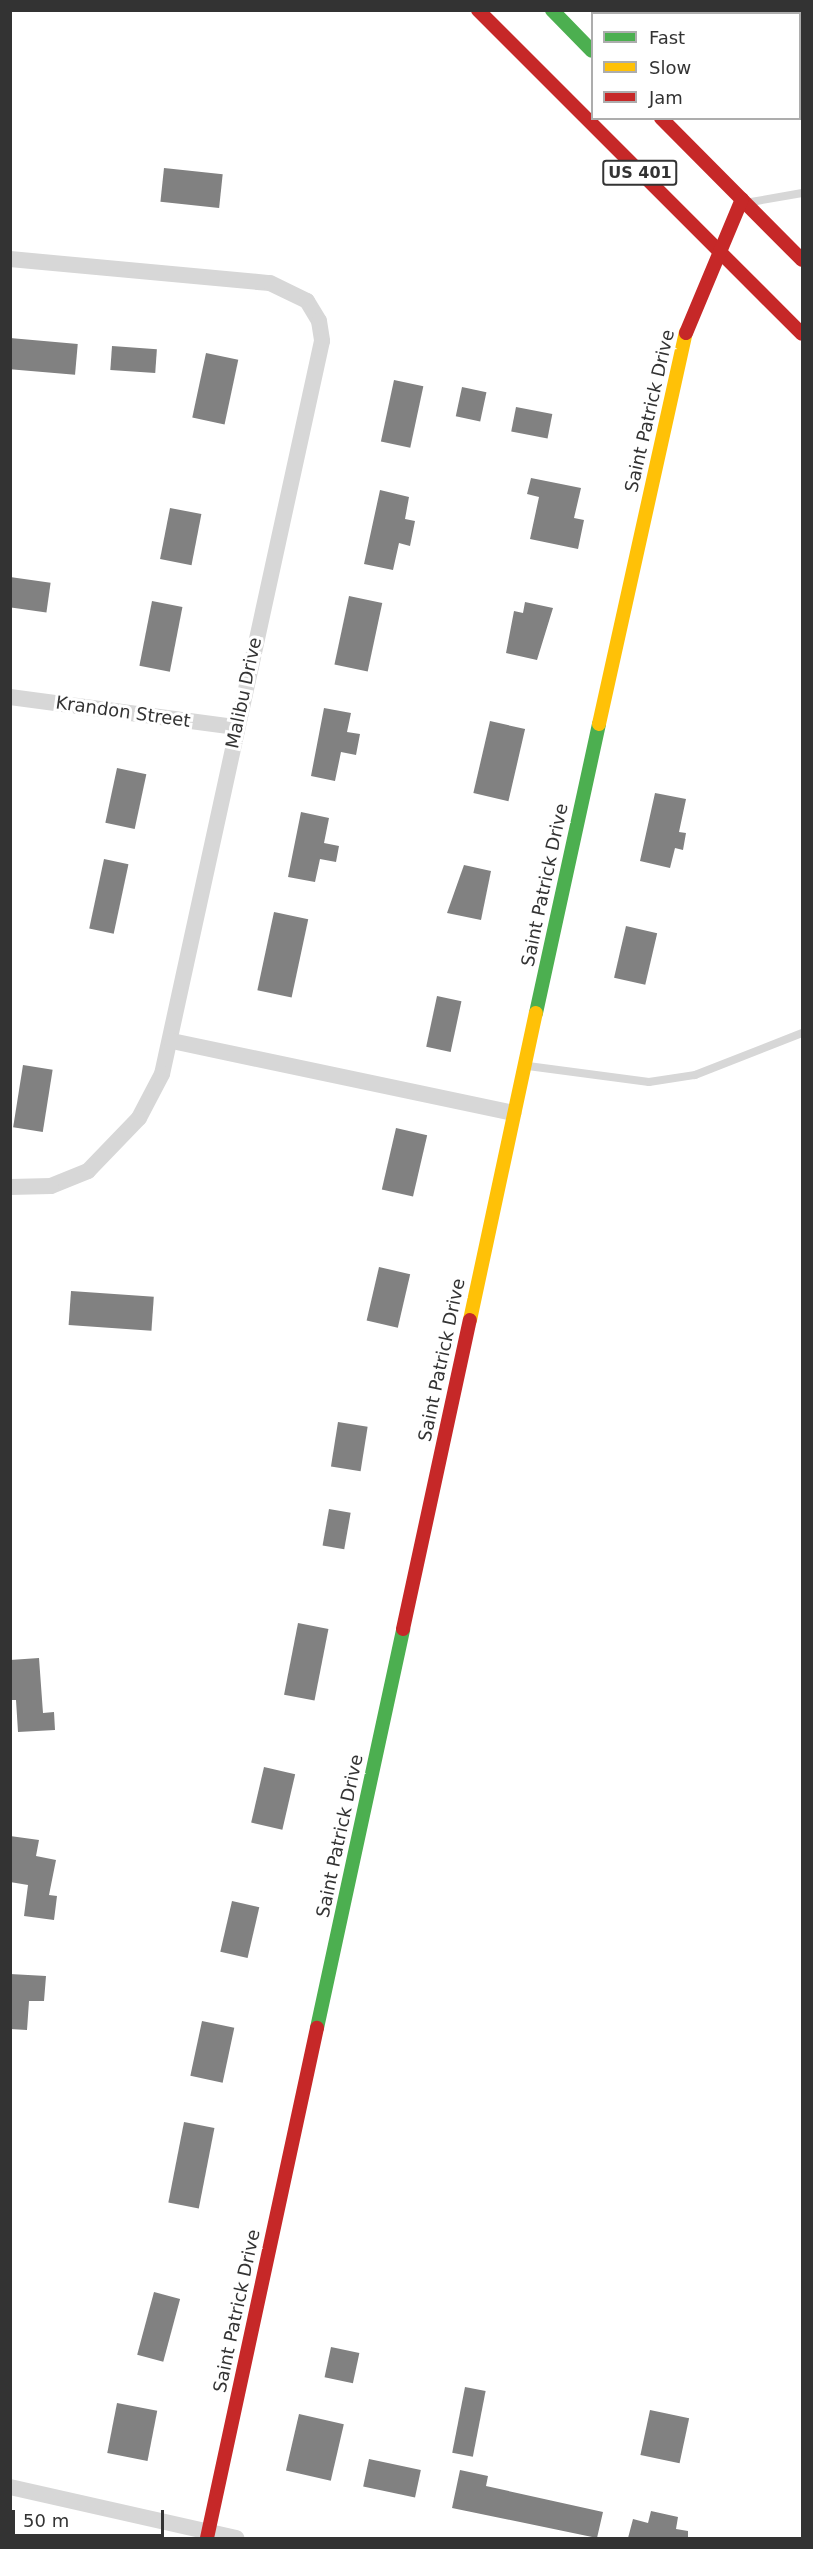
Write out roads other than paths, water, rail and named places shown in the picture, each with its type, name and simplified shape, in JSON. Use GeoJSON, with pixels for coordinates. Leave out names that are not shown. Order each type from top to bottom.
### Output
{"type":"FeatureCollection","features":[{"type":"Feature","properties":{"kind":"main road","name":"US 401"},"geometry":{"type":"LineString","coordinates":[[478,10],[802,334]]}},
{"type":"Feature","properties":{"kind":"main road"},"geometry":{"type":"LineString","coordinates":[[552,10],[591,50]]}},
{"type":"Feature","properties":{"kind":"main road","name":"US 401"},"geometry":{"type":"LineString","coordinates":[[663,120],[802,260]]}},
{"type":"Feature","properties":{"kind":"main road","name":"Saint Patrick Drive"},"geometry":{"type":"LineString","coordinates":[[207,2535],[676,367],[697,297],[718,249],[745,202]]}},
{"type":"Feature","properties":{"kind":"street","name":"Malibu Drive"},"geometry":{"type":"LineString","coordinates":[[10,259],[270,283],[307,301],[319,321],[322,341],[236,727],[172,1041],[152,1097],[106,1157],[68,1181],[10,1187]]}},
{"type":"Feature","properties":{"kind":"street","name":"Krandon Street"},"geometry":{"type":"LineString","coordinates":[[10,697],[236,727]]}},
{"type":"Feature","properties":{"kind":"street"},"geometry":{"type":"LineString","coordinates":[[172,1041],[514,1113]]}},
{"type":"Feature","properties":{"kind":"street"},"geometry":{"type":"LineString","coordinates":[[10,2487],[207,2535],[236,2538]]}},
{"type":"Feature","properties":{"kind":"lane"},"geometry":{"type":"LineString","coordinates":[[745,202],[763,196],[802,193]]}},
{"type":"Feature","properties":{"kind":"lane"},"geometry":{"type":"LineString","coordinates":[[524,1065],[649,1082],[695,1075],[802,1033]]}}]}
